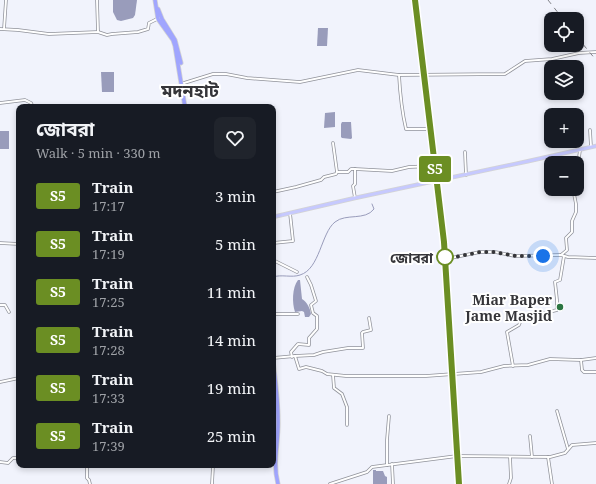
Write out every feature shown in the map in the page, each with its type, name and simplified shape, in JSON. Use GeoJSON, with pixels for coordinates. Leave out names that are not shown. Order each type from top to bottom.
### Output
{"type":"FeatureCollection","features":[{"type":"Feature","properties":{"kind":"highway"},"geometry":{"type":"LineString","coordinates":[[156,0],[158,19],[173,40],[175,46],[185,104]]}},
{"type":"Feature","properties":{"kind":"highway"},"geometry":{"type":"LineString","coordinates":[[156,0],[160,15],[178,48],[184,82],[186,104]]}},
{"type":"Feature","properties":{"kind":"highway"},"geometry":{"type":"LineString","coordinates":[[276,384],[278,401],[278,440],[276,455]]}},
{"type":"Feature","properties":{"kind":"highway"},"geometry":{"type":"LineString","coordinates":[[276,415],[276,436]]}},
{"type":"Feature","properties":{"kind":"highway"},"geometry":{"type":"LineString","coordinates":[[273,468],[277,484]]}},
{"type":"Feature","properties":{"kind":"highway"},"geometry":{"type":"LineString","coordinates":[[275,468],[277,484]]}},
{"type":"Feature","properties":{"kind":"main road"},"geometry":{"type":"LineString","coordinates":[[276,216],[596,146]]}},
{"type":"Feature","properties":{"kind":"street"},"geometry":{"type":"LineString","coordinates":[[4,29],[6,0]]}},
{"type":"Feature","properties":{"kind":"street"},"geometry":{"type":"LineString","coordinates":[[97,0],[98,32]]}},
{"type":"Feature","properties":{"kind":"street"},"geometry":{"type":"LineString","coordinates":[[0,29],[49,34],[98,32],[107,35],[142,32],[148,28],[151,21],[158,19]]}},
{"type":"Feature","properties":{"kind":"street"},"geometry":{"type":"LineString","coordinates":[[184,82],[213,74],[226,74],[247,78],[299,82],[358,70],[399,75],[505,74],[525,61],[552,59],[579,53],[596,52]]}},
{"type":"Feature","properties":{"kind":"street"},"geometry":{"type":"LineString","coordinates":[[399,75],[406,129],[429,129]]}},
{"type":"Feature","properties":{"kind":"street"},"geometry":{"type":"LineString","coordinates":[[0,103],[25,100],[32,104]]}},
{"type":"Feature","properties":{"kind":"street"},"geometry":{"type":"LineString","coordinates":[[590,130],[591,147]]}},
{"type":"Feature","properties":{"kind":"street"},"geometry":{"type":"LineString","coordinates":[[334,143],[337,172]]}},
{"type":"Feature","properties":{"kind":"street"},"geometry":{"type":"LineString","coordinates":[[579,156],[580,149]]}},
{"type":"Feature","properties":{"kind":"street"},"geometry":{"type":"LineString","coordinates":[[465,152],[466,175]]}},
{"type":"Feature","properties":{"kind":"street"},"geometry":{"type":"LineString","coordinates":[[276,191],[320,180],[324,177],[336,174],[337,172],[348,172],[351,169],[392,171],[409,167],[433,166]]}},
{"type":"Feature","properties":{"kind":"street"},"geometry":{"type":"LineString","coordinates":[[355,169],[355,198]]}},
{"type":"Feature","properties":{"kind":"street"},"geometry":{"type":"LineString","coordinates":[[561,255],[567,250],[566,238],[572,232],[572,221],[576,212],[574,196]]}},
{"type":"Feature","properties":{"kind":"street"},"geometry":{"type":"LineString","coordinates":[[276,241],[292,242],[294,240],[290,213]]}},
{"type":"Feature","properties":{"kind":"street"},"geometry":{"type":"LineString","coordinates":[[0,243],[16,244]]}},
{"type":"Feature","properties":{"kind":"street"},"geometry":{"type":"LineString","coordinates":[[446,259],[480,252],[494,252],[516,256],[561,255],[596,258]]}},
{"type":"Feature","properties":{"kind":"street"},"geometry":{"type":"LineString","coordinates":[[513,366],[507,332],[519,325],[522,317],[557,310],[555,282],[560,280],[564,256]]}},
{"type":"Feature","properties":{"kind":"street"},"geometry":{"type":"LineString","coordinates":[[276,262],[297,272]]}},
{"type":"Feature","properties":{"kind":"street"},"geometry":{"type":"LineString","coordinates":[[307,277],[316,301],[311,305],[313,313],[317,316],[317,329],[309,338],[309,345],[298,344],[291,352],[299,369],[306,367],[333,375],[374,377],[426,376],[481,372],[504,366],[528,365],[550,359],[581,360],[596,358]]}},
{"type":"Feature","properties":{"kind":"street"},"geometry":{"type":"LineString","coordinates":[[0,304],[5,305],[9,312]]}},
{"type":"Feature","properties":{"kind":"street"},"geometry":{"type":"LineString","coordinates":[[276,314],[298,314]]}},
{"type":"Feature","properties":{"kind":"street"},"geometry":{"type":"LineString","coordinates":[[276,359],[314,355],[348,348],[363,348],[362,333],[370,330],[369,318]]}},
{"type":"Feature","properties":{"kind":"street"},"geometry":{"type":"LineString","coordinates":[[581,360],[582,370],[584,372],[596,372]]}},
{"type":"Feature","properties":{"kind":"street"},"geometry":{"type":"LineString","coordinates":[[333,375],[334,388],[342,394],[347,407],[347,425]]}},
{"type":"Feature","properties":{"kind":"street"},"geometry":{"type":"LineString","coordinates":[[0,382],[16,379]]}},
{"type":"Feature","properties":{"kind":"street"},"geometry":{"type":"LineString","coordinates":[[556,411],[568,449]]}},
{"type":"Feature","properties":{"kind":"street"},"geometry":{"type":"LineString","coordinates":[[387,465],[389,416]]}},
{"type":"Feature","properties":{"kind":"street"},"geometry":{"type":"LineString","coordinates":[[530,436],[532,457]]}},
{"type":"Feature","properties":{"kind":"street"},"geometry":{"type":"LineString","coordinates":[[330,484],[367,472],[372,467],[457,456],[548,457],[565,452],[572,445],[596,443]]}},
{"type":"Feature","properties":{"kind":"street"},"geometry":{"type":"LineString","coordinates":[[509,484],[510,457]]}},
{"type":"Feature","properties":{"kind":"street"},"geometry":{"type":"LineString","coordinates":[[548,457],[552,484]]}},
{"type":"Feature","properties":{"kind":"street"},"geometry":{"type":"LineString","coordinates":[[0,462],[8,463],[12,458],[16,458]]}},
{"type":"Feature","properties":{"kind":"street"},"geometry":{"type":"LineString","coordinates":[[392,464],[393,484]]}},
{"type":"Feature","properties":{"kind":"street"},"geometry":{"type":"LineString","coordinates":[[87,468],[87,478],[90,480],[90,484]]}},
{"type":"Feature","properties":{"kind":"street"},"geometry":{"type":"LineString","coordinates":[[212,484],[213,468]]}},
{"type":"Feature","properties":{"kind":"water"},"geometry":{"type":"Polygon","coordinates":[[[113,0],[137,0],[135,15],[133,18],[121,21],[117,20],[113,12],[113,0]]]}},
{"type":"Feature","properties":{"kind":"water"},"geometry":{"type":"Polygon","coordinates":[[[318,28],[328,28],[327,46],[317,46],[318,28]]]}},
{"type":"Feature","properties":{"kind":"water"},"geometry":{"type":"Polygon","coordinates":[[[101,72],[114,72],[114,92],[102,92],[101,72]]]}},
{"type":"Feature","properties":{"kind":"water"},"geometry":{"type":"Polygon","coordinates":[[[335,112],[335,127],[324,128],[325,113],[335,112]]]}},
{"type":"Feature","properties":{"kind":"water"},"geometry":{"type":"Polygon","coordinates":[[[342,122],[351,122],[351,139],[341,137],[342,122]]]}},
{"type":"Feature","properties":{"kind":"water"},"geometry":{"type":"Polygon","coordinates":[[[0,131],[9,131],[9,149],[0,149],[0,131]]]}},
{"type":"Feature","properties":{"kind":"water"},"geometry":{"type":"Polygon","coordinates":[[[298,280],[300,280],[302,299],[307,303],[310,310],[311,314],[309,317],[305,317],[304,312],[302,311],[295,312],[293,296],[298,280]]]}},
{"type":"Feature","properties":{"kind":"water"},"geometry":{"type":"Polygon","coordinates":[[[373,470],[383,471],[387,477],[387,484],[373,484],[373,470]]]}},
{"type":"Feature","properties":{"kind":"waterway"},"geometry":{"type":"LineString","coordinates":[[276,276],[297,276],[307,271],[312,266],[330,227],[339,219],[361,216],[370,213],[374,209],[372,204]]}},
{"type":"Feature","properties":{"kind":"railway"},"geometry":{"type":"LineString","coordinates":[[415,0],[444,242],[459,484]]}},
{"type":"Feature","properties":{"kind":"railway"},"geometry":{"type":"LineString","coordinates":[[548,0],[557,12]]}},
{"type":"Feature","properties":{"kind":"railway"},"geometry":{"type":"LineString","coordinates":[[584,45],[596,60]]}},
{"type":"Feature","properties":{"kind":"train","name":"S5"},"geometry":{"type":"LineString","coordinates":[[415,0],[444,242],[459,484]]}},
{"type":"Feature","properties":{"kind":"place","name":"জোবরা"},"geometry":{"type":"Point","coordinates":[445,257]}},
{"type":"Feature","properties":{"kind":"place","name":"Miar Baper Jame Masjid"},"geometry":{"type":"Point","coordinates":[560,307]}},
{"type":"Feature","properties":{"kind":"district","name":"মদনহাট"},"geometry":{"type":"Point","coordinates":[190,90]}},
{"type":"Feature","properties":{"kind":"route"},"geometry":{"type":"LineString","coordinates":[[445,257],[446,259],[480,252],[494,252],[516,256],[543,256]]}}]}
